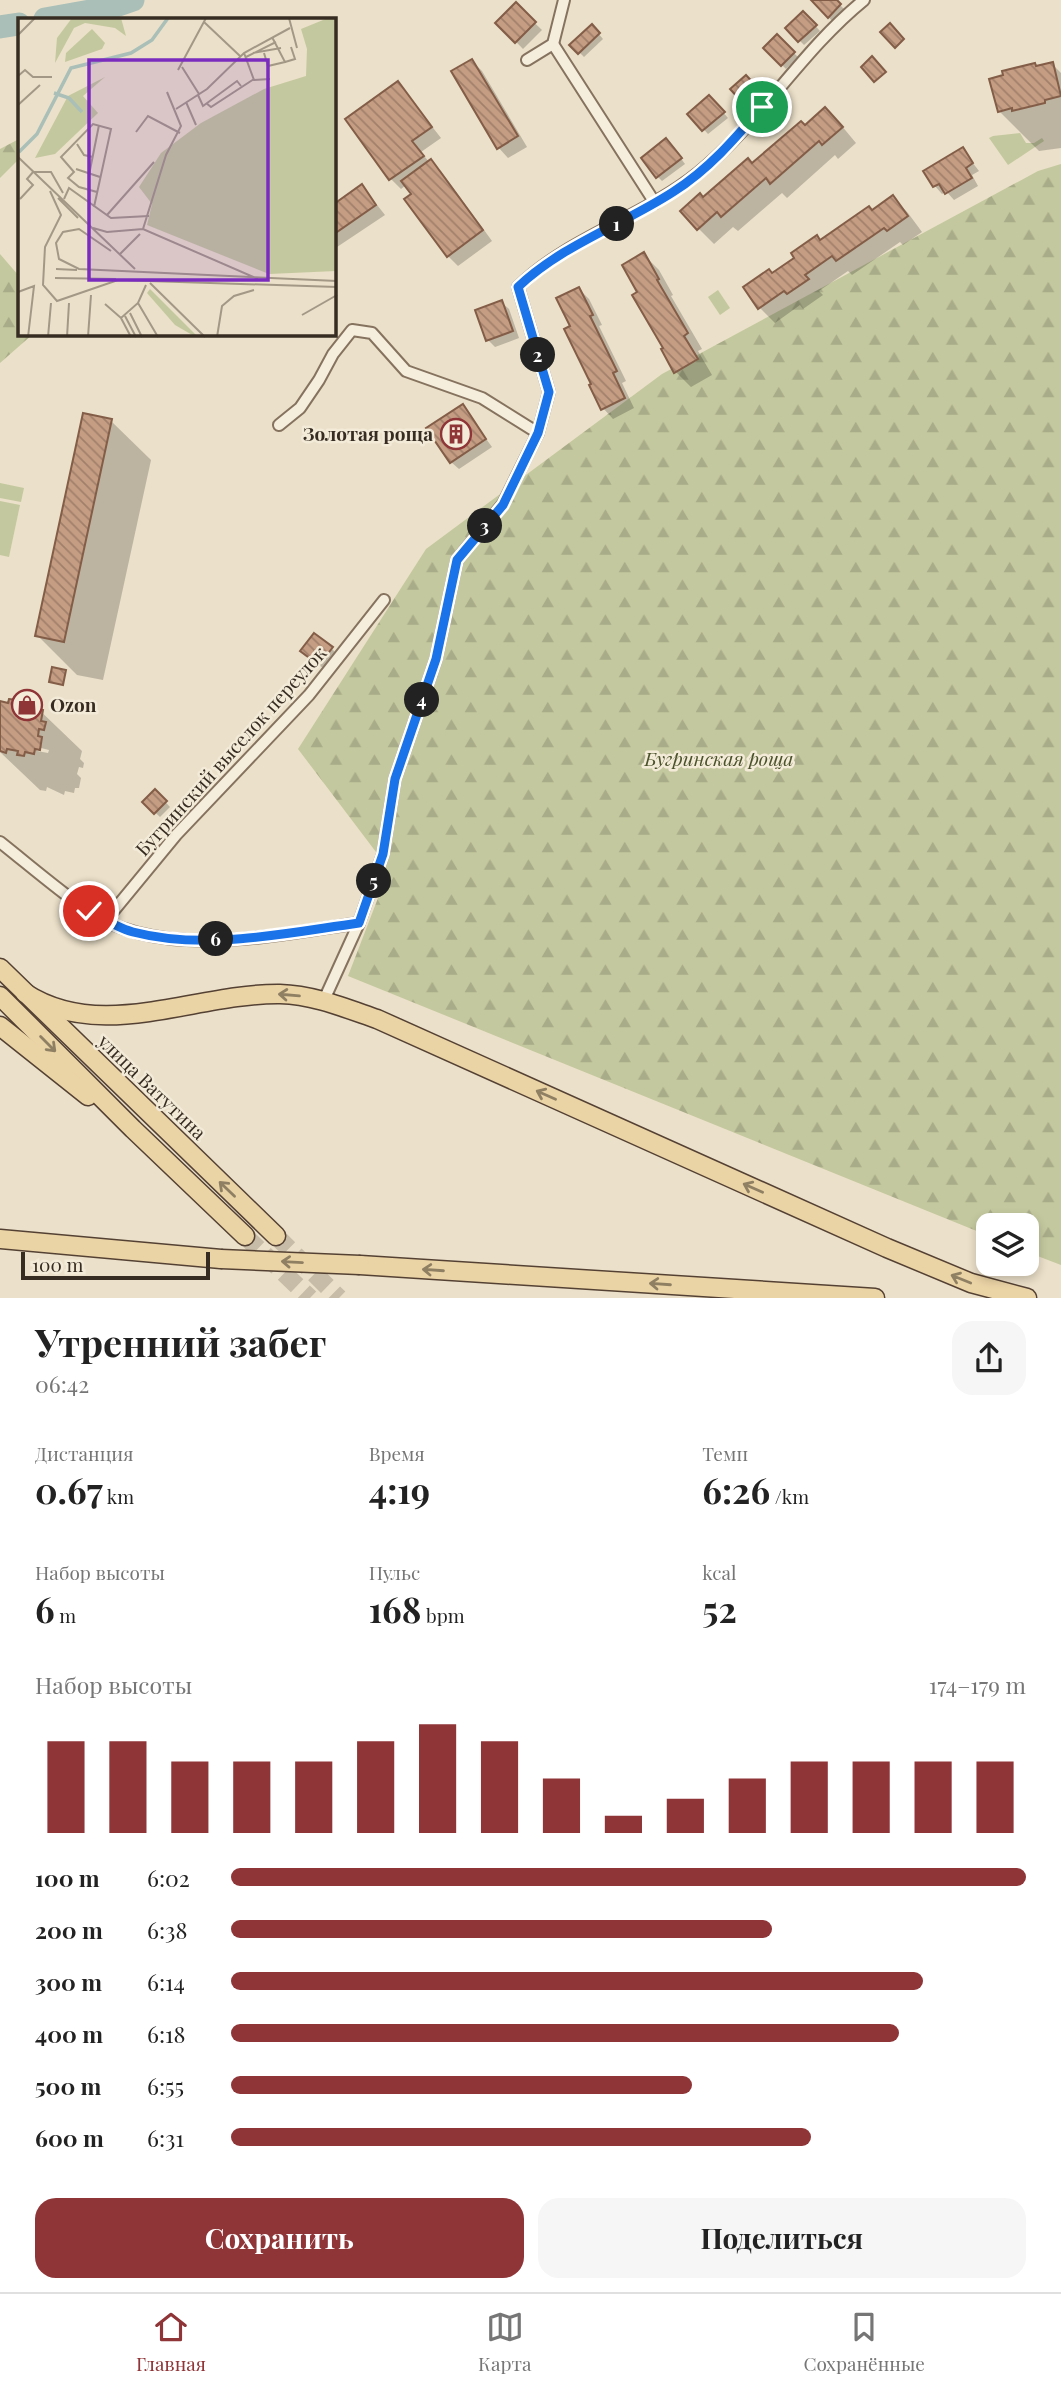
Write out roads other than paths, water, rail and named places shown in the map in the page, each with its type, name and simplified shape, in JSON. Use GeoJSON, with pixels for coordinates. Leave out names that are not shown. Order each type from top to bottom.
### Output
{"type":"FeatureCollection","features":[{"type":"Feature","properties":{"kind":"main road","name":"улица Ватутина"},"geometry":{"type":"LineString","coordinates":[[0,968],[276,1236]]}},
{"type":"Feature","properties":{"kind":"main road"},"geometry":{"type":"LineString","coordinates":[[25,993],[43,1005],[64,1011],[107,1016],[246,996],[280,994],[324,1000],[377,1019],[887,1248],[971,1283],[1027,1298]]}},
{"type":"Feature","properties":{"kind":"main road"},"geometry":{"type":"LineString","coordinates":[[0,996],[245,1236]]}},
{"type":"Feature","properties":{"kind":"main road"},"geometry":{"type":"LineString","coordinates":[[0,1026],[67,1081],[133,1129]]}},
{"type":"Feature","properties":{"kind":"main road"},"geometry":{"type":"LineString","coordinates":[[0,1239],[221,1259],[360,1265],[875,1298]]}},
{"type":"Feature","properties":{"kind":"street"},"geometry":{"type":"LineString","coordinates":[[527,61],[553,44],[564,0]]}},
{"type":"Feature","properties":{"kind":"street"},"geometry":{"type":"LineString","coordinates":[[324,1000],[359,923],[383,854],[395,779],[436,659],[457,560],[503,505],[538,433],[549,392],[518,287],[549,261],[675,191],[727,148],[817,45],[864,0]]}},
{"type":"Feature","properties":{"kind":"street"},"geometry":{"type":"LineString","coordinates":[[553,44],[655,203]]}},
{"type":"Feature","properties":{"kind":"street"},"geometry":{"type":"LineString","coordinates":[[279,425],[300,408],[320,380],[332,354],[352,331],[372,333],[406,371],[482,398],[538,433]]}},
{"type":"Feature","properties":{"kind":"street","name":"Бугринский выселок переулок"},"geometry":{"type":"LineString","coordinates":[[106,920],[176,835],[309,695],[384,600]]}},
{"type":"Feature","properties":{"kind":"street"},"geometry":{"type":"LineString","coordinates":[[0,842],[89,911],[130,931],[157,937],[198,940],[359,923]]}},
{"type":"Feature","properties":{"kind":"waterway"},"geometry":{"type":"LineString","coordinates":[[51,18],[113,7],[133,0]]}},
{"type":"Feature","properties":{"kind":"waterway"},"geometry":{"type":"LineString","coordinates":[[0,27],[18,24]]}},
{"type":"Feature","properties":{"kind":"tunnel"},"geometry":{"type":"LineString","coordinates":[[245,1236],[310,1298]]}},
{"type":"Feature","properties":{"kind":"tunnel"},"geometry":{"type":"LineString","coordinates":[[276,1236],[339,1298]]}},
{"type":"Feature","properties":{"kind":"place","name":"Золотая роща"},"geometry":{"type":"Point","coordinates":[456,434]}},
{"type":"Feature","properties":{"kind":"place","name":"Ozon"},"geometry":{"type":"Point","coordinates":[27,705]}},
{"type":"Feature","properties":{"kind":"park label","name":"Бугринская роща"},"geometry":{"type":"Point","coordinates":[719,759]}}]}
